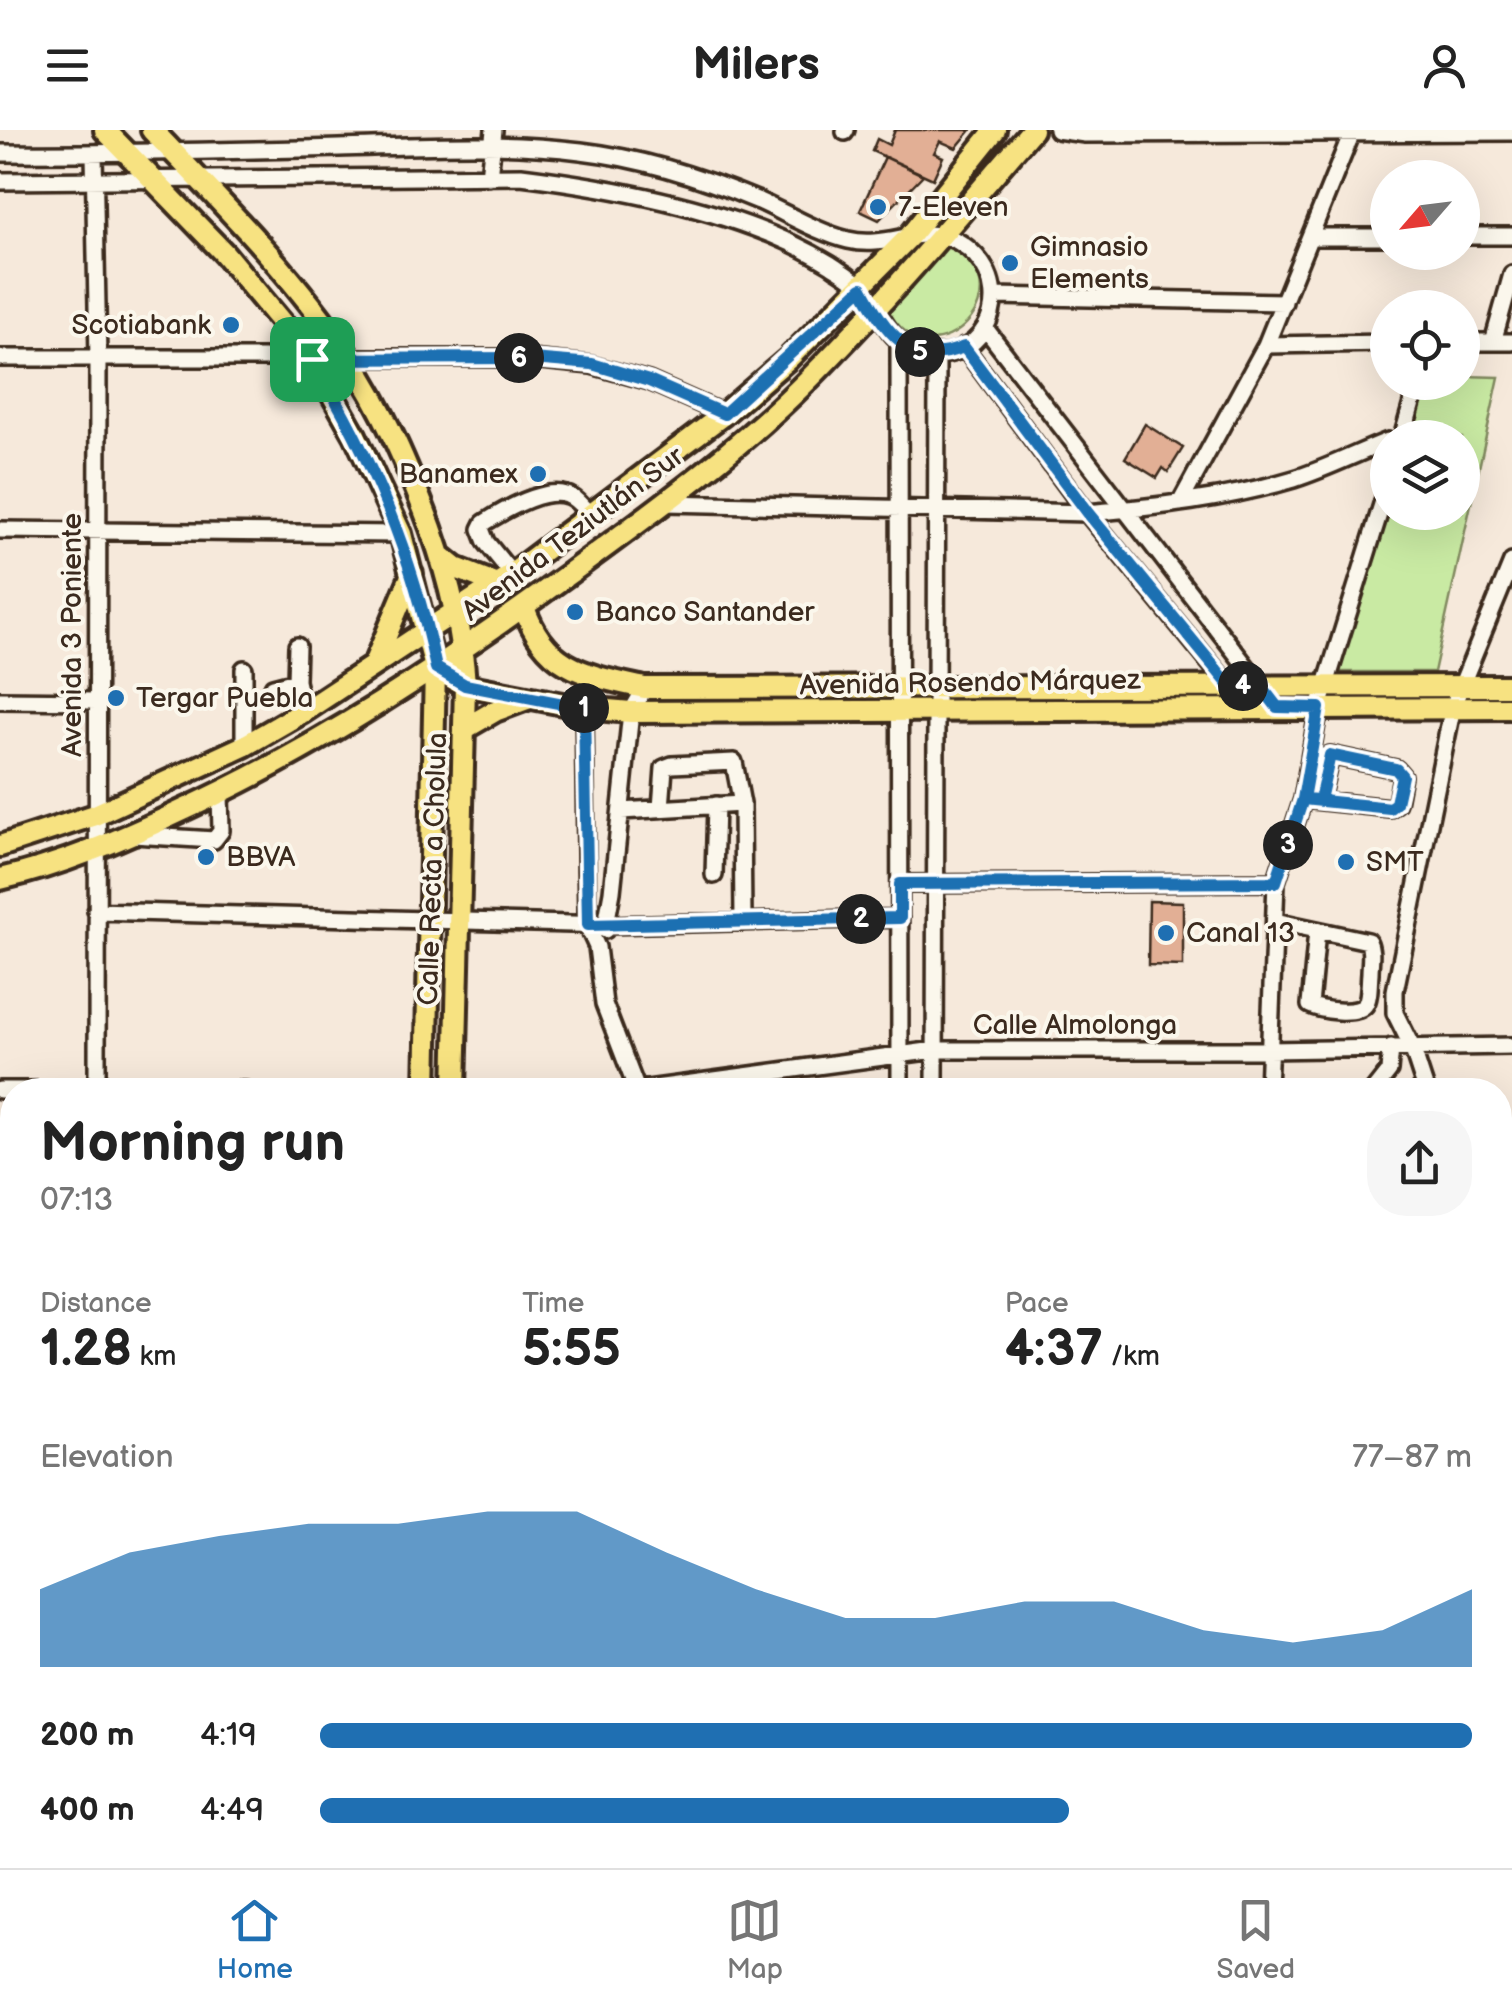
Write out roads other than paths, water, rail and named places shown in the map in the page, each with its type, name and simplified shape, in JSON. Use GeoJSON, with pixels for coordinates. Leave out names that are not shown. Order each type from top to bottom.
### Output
{"type":"FeatureCollection","features":[{"type":"Feature","properties":{"kind":"main road","name":"Calle Recta a Cholula"},"geometry":{"type":"LineString","coordinates":[[106,130],[224,253],[312,359],[355,434],[401,534],[436,668],[426,1078]]}},
{"type":"Feature","properties":{"kind":"main road","name":"Calle Recta a Cholula"},"geometry":{"type":"LineString","coordinates":[[152,130],[264,250],[350,358],[413,478],[440,556],[456,613],[465,685],[455,1078]]}},
{"type":"Feature","properties":{"kind":"main road","name":"Avenida Teziutlán Sur"},"geometry":{"type":"LineString","coordinates":[[0,846],[95,815],[244,746],[303,712],[504,579],[724,414],[862,288],[909,237],[995,130]]}},
{"type":"Feature","properties":{"kind":"main road","name":"Avenida Teziutlán Sur"},"geometry":{"type":"LineString","coordinates":[[0,878],[96,849],[220,794],[342,728],[524,606],[666,503],[809,380],[1032,130]]}},
{"type":"Feature","properties":{"kind":"main road"},"geometry":{"type":"LineString","coordinates":[[440,556],[456,568],[504,579]]}},
{"type":"Feature","properties":{"kind":"main road"},"geometry":{"type":"LineString","coordinates":[[373,666],[413,572]]}},
{"type":"Feature","properties":{"kind":"main road","name":"Avenida Rosendo Márquez"},"geometry":{"type":"LineString","coordinates":[[524,606],[533,632],[565,665],[592,676],[645,688],[1326,686],[1456,696],[1512,708]]}},
{"type":"Feature","properties":{"kind":"main road","name":"Avenida Rosendo Márquez"},"geometry":{"type":"LineString","coordinates":[[436,668],[465,685],[584,708],[631,712],[1319,708],[1456,696],[1512,686]]}},
{"type":"Feature","properties":{"kind":"main road"},"geometry":{"type":"LineString","coordinates":[[464,729],[532,698]]}},
{"type":"Feature","properties":{"kind":"street"},"geometry":{"type":"LineString","coordinates":[[1057,130],[1085,134],[1512,132]]}},
{"type":"Feature","properties":{"kind":"street"},"geometry":{"type":"LineString","coordinates":[[1180,504],[1266,345],[1352,131]]}},
{"type":"Feature","properties":{"kind":"street"},"geometry":{"type":"LineString","coordinates":[[489,177],[492,137]]}},
{"type":"Feature","properties":{"kind":"street"},"geometry":{"type":"LineString","coordinates":[[0,153],[174,152],[492,137],[618,158],[754,199],[840,238],[863,244],[943,233],[965,245],[982,264],[996,296],[985,328],[964,347],[937,354],[921,352],[900,343],[862,288],[830,264],[743,226],[658,200],[585,184],[522,176],[0,181]]}},
{"type":"Feature","properties":{"kind":"street","name":"Avenida 3 Poniente"},"geometry":{"type":"LineString","coordinates":[[94,154],[98,358],[96,1078]]}},
{"type":"Feature","properties":{"kind":"street"},"geometry":{"type":"LineString","coordinates":[[743,226],[754,199]]}},
{"type":"Feature","properties":{"kind":"street"},"geometry":{"type":"LineString","coordinates":[[1312,237],[1370,236]]}},
{"type":"Feature","properties":{"kind":"street"},"geometry":{"type":"LineString","coordinates":[[1480,236],[1512,236]]}},
{"type":"Feature","properties":{"kind":"street"},"geometry":{"type":"LineString","coordinates":[[1493,342],[1512,274]]}},
{"type":"Feature","properties":{"kind":"street"},"geometry":{"type":"LineString","coordinates":[[996,296],[1284,302]]}},
{"type":"Feature","properties":{"kind":"street"},"geometry":{"type":"LineString","coordinates":[[985,328],[1277,707]]}},
{"type":"Feature","properties":{"kind":"street"},"geometry":{"type":"LineString","coordinates":[[1480,342],[1512,342]]}},
{"type":"Feature","properties":{"kind":"street"},"geometry":{"type":"LineString","coordinates":[[900,343],[900,1078]]}},
{"type":"Feature","properties":{"kind":"street"},"geometry":{"type":"LineString","coordinates":[[1266,345],[1370,343]]}},
{"type":"Feature","properties":{"kind":"street"},"geometry":{"type":"LineString","coordinates":[[964,347],[1088,513],[1246,707]]}},
{"type":"Feature","properties":{"kind":"street"},"geometry":{"type":"LineString","coordinates":[[935,1078],[937,354]]}},
{"type":"Feature","properties":{"kind":"street"},"geometry":{"type":"LineString","coordinates":[[0,358],[520,358],[592,364],[649,381],[724,414]]}},
{"type":"Feature","properties":{"kind":"street"},"geometry":{"type":"LineString","coordinates":[[666,503],[1088,513],[1180,504],[1254,490],[1370,449]]}},
{"type":"Feature","properties":{"kind":"street"},"geometry":{"type":"LineString","coordinates":[[504,579],[486,542],[481,528],[484,524],[543,495],[556,493],[574,498],[591,516]]}},
{"type":"Feature","properties":{"kind":"street"},"geometry":{"type":"LineString","coordinates":[[0,530],[401,534]]}},
{"type":"Feature","properties":{"kind":"street"},"geometry":{"type":"LineString","coordinates":[[1311,800],[1319,708],[1374,530]]}},
{"type":"Feature","properties":{"kind":"street"},"geometry":{"type":"LineString","coordinates":[[1422,1078],[1395,1013],[1395,991],[1456,696],[1512,562]]}},
{"type":"Feature","properties":{"kind":"street"},"geometry":{"type":"LineString","coordinates":[[297,646],[296,681],[303,712]]}},
{"type":"Feature","properties":{"kind":"street"},"geometry":{"type":"LineString","coordinates":[[244,669],[244,746]]}},
{"type":"Feature","properties":{"kind":"street"},"geometry":{"type":"LineString","coordinates":[[273,688],[296,681]]}},
{"type":"Feature","properties":{"kind":"street"},"geometry":{"type":"LineString","coordinates":[[597,948],[608,925],[631,712],[645,688]]}},
{"type":"Feature","properties":{"kind":"street"},"geometry":{"type":"LineString","coordinates":[[0,700],[96,701]]}},
{"type":"Feature","properties":{"kind":"street"},"geometry":{"type":"LineString","coordinates":[[584,708],[588,925],[597,948],[604,1004],[633,1078]]}},
{"type":"Feature","properties":{"kind":"street"},"geometry":{"type":"LineString","coordinates":[[1268,1078],[1276,882],[1330,755],[1396,769],[1402,776],[1396,803],[1390,808],[1311,800]]}},
{"type":"Feature","properties":{"kind":"street"},"geometry":{"type":"LineString","coordinates":[[661,808],[664,768],[672,764],[734,762],[742,804],[743,922]]}},
{"type":"Feature","properties":{"kind":"street"},"geometry":{"type":"LineString","coordinates":[[131,834],[214,840],[222,831],[220,794]]}},
{"type":"Feature","properties":{"kind":"street"},"geometry":{"type":"LineString","coordinates":[[621,811],[742,804]]}},
{"type":"Feature","properties":{"kind":"street"},"geometry":{"type":"LineString","coordinates":[[714,875],[716,806]]}},
{"type":"Feature","properties":{"kind":"street"},"geometry":{"type":"LineString","coordinates":[[900,884],[1276,882]]}},
{"type":"Feature","properties":{"kind":"street"},"geometry":{"type":"LineString","coordinates":[[96,911],[588,925],[900,918]]}},
{"type":"Feature","properties":{"kind":"street"},"geometry":{"type":"LineString","coordinates":[[1275,921],[1368,941],[1371,948],[1367,1003],[1362,1008],[1354,1011],[1310,1005],[1317,931]]}},
{"type":"Feature","properties":{"kind":"street","name":"Calle Almolonga"},"geometry":{"type":"LineString","coordinates":[[723,1078],[934,1050],[1512,1046]]}},
{"type":"Feature","properties":{"kind":"street"},"geometry":{"type":"LineString","coordinates":[[1383,1078],[1389,1071],[1391,1047]]}},
{"type":"Feature","properties":{"kind":"place","name":"7-Eleven"},"geometry":{"type":"Point","coordinates":[878,207]}},
{"type":"Feature","properties":{"kind":"place","name":"Gimnasio Elements"},"geometry":{"type":"Point","coordinates":[1010,263]}},
{"type":"Feature","properties":{"kind":"place","name":"Scotiabank"},"geometry":{"type":"Point","coordinates":[231,325]}},
{"type":"Feature","properties":{"kind":"place","name":"Banamex"},"geometry":{"type":"Point","coordinates":[538,474]}},
{"type":"Feature","properties":{"kind":"place","name":"Banco Santander"},"geometry":{"type":"Point","coordinates":[575,612]}},
{"type":"Feature","properties":{"kind":"place","name":"Tergar Puebla"},"geometry":{"type":"Point","coordinates":[116,698]}},
{"type":"Feature","properties":{"kind":"place","name":"BBVA"},"geometry":{"type":"Point","coordinates":[206,857]}},
{"type":"Feature","properties":{"kind":"place","name":"SMT"},"geometry":{"type":"Point","coordinates":[1346,862]}},
{"type":"Feature","properties":{"kind":"place","name":"Canal 13"},"geometry":{"type":"Point","coordinates":[1166,933]}}]}
